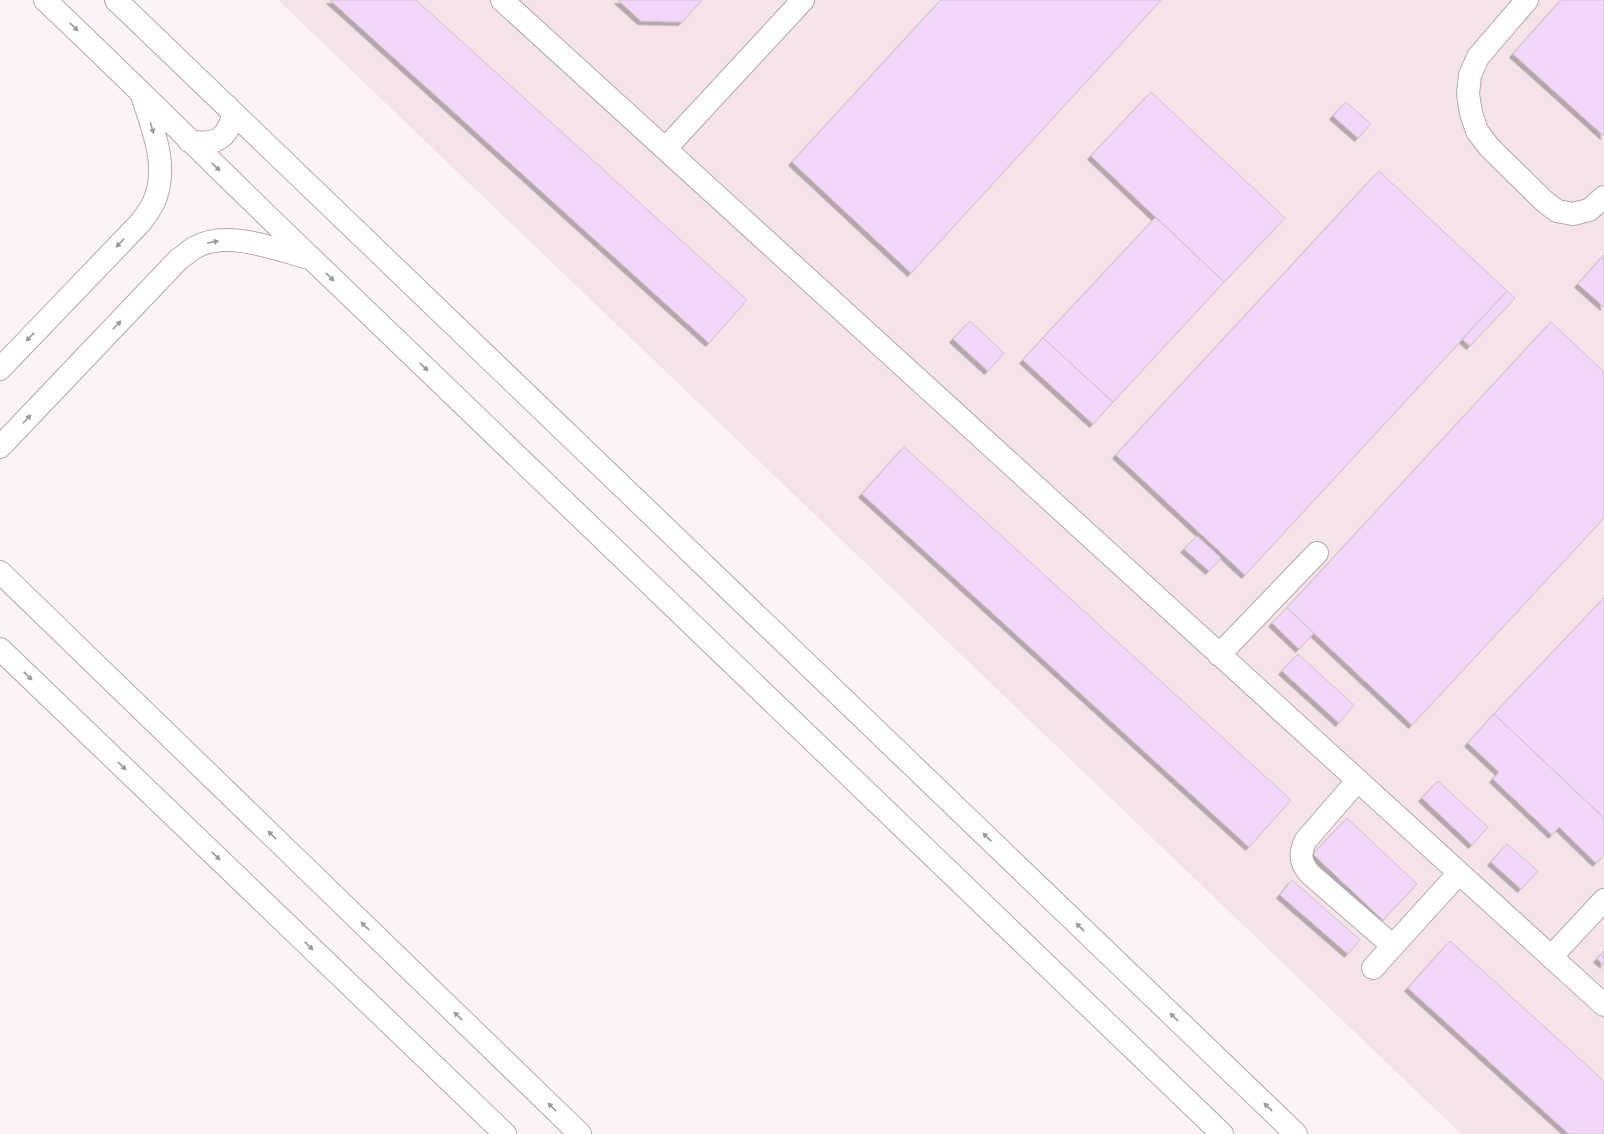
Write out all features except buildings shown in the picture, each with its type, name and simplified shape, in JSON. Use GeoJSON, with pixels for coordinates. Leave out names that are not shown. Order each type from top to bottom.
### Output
{"type":"FeatureCollection","features":[{"type":"Feature","properties":{"kind":"street"},"geometry":{"type":"LineString","coordinates":[[45,0],[140,90],[189,141],[1222,1134]]}},
{"type":"Feature","properties":{"kind":"street"},"geometry":{"type":"LineString","coordinates":[[116,0],[1296,1134]]}},
{"type":"Feature","properties":{"kind":"street"},"geometry":{"type":"LineString","coordinates":[[502,0],[1604,1005]]}},
{"type":"Feature","properties":{"kind":"street"},"geometry":{"type":"LineString","coordinates":[[665,150],[803,0]]}},
{"type":"Feature","properties":{"kind":"street"},"geometry":{"type":"LineString","coordinates":[[1527,0],[1489,42],[1478,57],[1470,75],[1468,94],[1471,113],[1477,131],[1489,147],[1544,201],[1557,211],[1573,214],[1589,210],[1604,197]]}},
{"type":"Feature","properties":{"kind":"street"},"geometry":{"type":"LineString","coordinates":[[0,369],[141,222],[153,205],[160,185],[161,164],[157,143],[140,90]]}},
{"type":"Feature","properties":{"kind":"street"},"geometry":{"type":"LineString","coordinates":[[189,141],[202,144],[213,142],[223,136],[231,126],[233,114],[227,106]]}},
{"type":"Feature","properties":{"kind":"street"},"geometry":{"type":"LineString","coordinates":[[0,447],[179,259],[195,248],[213,241],[233,239],[311,258]]}},
{"type":"Feature","properties":{"kind":"street"},"geometry":{"type":"LineString","coordinates":[[1220,655],[1317,553]]}},
{"type":"Feature","properties":{"kind":"street"},"geometry":{"type":"LineString","coordinates":[[0,572],[580,1134]]}},
{"type":"Feature","properties":{"kind":"street"},"geometry":{"type":"LineString","coordinates":[[0,649],[505,1134]]}},
{"type":"Feature","properties":{"kind":"street"},"geometry":{"type":"LineString","coordinates":[[1358,780],[1306,840],[1301,848],[1300,858],[1303,867],[1310,874],[1393,946]]}},
{"type":"Feature","properties":{"kind":"street"},"geometry":{"type":"LineString","coordinates":[[1373,968],[1459,873]]}},
{"type":"Feature","properties":{"kind":"street"},"geometry":{"type":"LineString","coordinates":[[1551,957],[1604,900]]}},
{"type":"Feature","properties":{"kind":"shaded area"},"geometry":{"type":"Polygon","coordinates":[[[278,0],[1604,0],[1604,1134],[1461,1134],[278,0]]]}}]}
